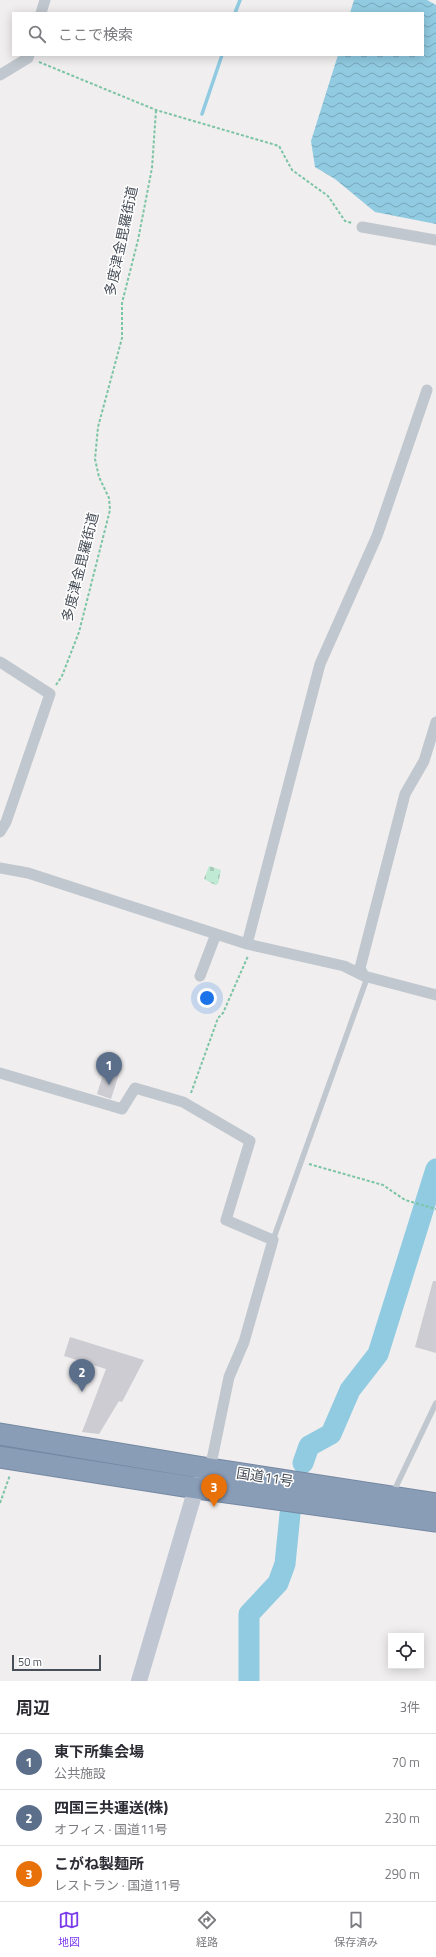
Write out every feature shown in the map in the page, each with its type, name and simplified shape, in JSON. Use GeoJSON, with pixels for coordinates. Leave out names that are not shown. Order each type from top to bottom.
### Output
{"type":"FeatureCollection","features":[{"type":"Feature","properties":{"kind":"highway","name":"国道11号"},"geometry":{"type":"LineString","coordinates":[[0,1434],[210,1469],[436,1504]]}},
{"type":"Feature","properties":{"kind":"highway","name":"国道11号"},"geometry":{"type":"LineString","coordinates":[[8,1459],[196,1488],[436,1521]]}},
{"type":"Feature","properties":{"kind":"street"},"geometry":{"type":"LineString","coordinates":[[42,12],[45,0]]}},
{"type":"Feature","properties":{"kind":"street"},"geometry":{"type":"LineString","coordinates":[[0,75],[28,56]]}},
{"type":"Feature","properties":{"kind":"street"},"geometry":{"type":"LineString","coordinates":[[0,64],[12,68]]}},
{"type":"Feature","properties":{"kind":"street"},"geometry":{"type":"LineString","coordinates":[[362,227],[436,240]]}},
{"type":"Feature","properties":{"kind":"street"},"geometry":{"type":"LineString","coordinates":[[250,945],[320,664],[378,536],[427,390]]}},
{"type":"Feature","properties":{"kind":"street"},"geometry":{"type":"LineString","coordinates":[[0,662],[50,694],[6,822],[0,832]]}},
{"type":"Feature","properties":{"kind":"street"},"geometry":{"type":"LineString","coordinates":[[366,978],[360,968],[405,794],[424,761],[436,722]]}},
{"type":"Feature","properties":{"kind":"street"},"geometry":{"type":"LineString","coordinates":[[0,868],[28,873],[250,945],[344,966],[366,978],[436,996]]}},
{"type":"Feature","properties":{"kind":"street"},"geometry":{"type":"LineString","coordinates":[[200,976],[216,934]]}},
{"type":"Feature","properties":{"kind":"street"},"geometry":{"type":"LineString","coordinates":[[0,1073],[122,1109],[135,1088],[187,1104],[250,1141],[226,1220],[273,1240],[244,1342],[229,1376],[210,1469],[196,1488],[139,1681]]}},
{"type":"Feature","properties":{"kind":"lane"},"geometry":{"type":"LineString","coordinates":[[273,1240],[302,1162],[366,978]]}},
{"type":"Feature","properties":{"kind":"lane"},"geometry":{"type":"LineString","coordinates":[[391,1497],[436,1403]]}},
{"type":"Feature","properties":{"kind":"path"},"geometry":{"type":"LineString","coordinates":[[28,56],[156,110],[279,146],[292,170],[328,196],[345,221],[362,227]]}},
{"type":"Feature","properties":{"kind":"path","name":"多度津金毘羅街道"},"geometry":{"type":"LineString","coordinates":[[50,694],[62,676],[80,632],[110,510],[109,498],[99,477],[95,460],[98,427],[122,338],[122,303],[138,240],[152,168],[156,110]]}},
{"type":"Feature","properties":{"kind":"path"},"geometry":{"type":"LineString","coordinates":[[187,1104],[218,1018],[223,1013],[250,945]]}},
{"type":"Feature","properties":{"kind":"path"},"geometry":{"type":"LineString","coordinates":[[302,1162],[383,1185],[405,1200],[436,1209]]}},
{"type":"Feature","properties":{"kind":"path"},"geometry":{"type":"LineString","coordinates":[[0,1503],[8,1459]]}},
{"type":"Feature","properties":{"kind":"green space"},"geometry":{"type":"Polygon","coordinates":[[[209,866],[221,870],[218,884],[215,885],[204,879],[209,866]]]}},
{"type":"Feature","properties":{"kind":"water"},"geometry":{"type":"Polygon","coordinates":[[[354,0],[427,0],[436,5],[436,224],[375,212],[335,179],[315,167],[311,141],[338,56],[424,56],[424,12],[350,12],[354,0]]]}},
{"type":"Feature","properties":{"kind":"building"},"geometry":{"type":"Polygon","coordinates":[[[106,1065],[117,1069],[116,1073],[119,1074],[111,1099],[97,1094],[106,1065]]]}},
{"type":"Feature","properties":{"kind":"building"},"geometry":{"type":"Polygon","coordinates":[[[433,1281],[436,1281],[436,1353],[415,1347],[433,1281]]]}},
{"type":"Feature","properties":{"kind":"building"},"geometry":{"type":"Polygon","coordinates":[[[70,1337],[144,1360],[122,1402],[119,1401],[99,1434],[82,1432],[106,1369],[64,1356],[70,1337]]]}},
{"type":"Feature","properties":{"kind":"waterway"},"geometry":{"type":"LineString","coordinates":[[235,12],[240,0]]}},
{"type":"Feature","properties":{"kind":"waterway"},"geometry":{"type":"LineString","coordinates":[[202,114],[222,56]]}},
{"type":"Feature","properties":{"kind":"waterway"},"geometry":{"type":"LineString","coordinates":[[303,1463],[309,1446],[331,1434],[350,1390],[378,1354],[436,1169]]}},
{"type":"Feature","properties":{"kind":"waterway"},"geometry":{"type":"LineString","coordinates":[[249,1681],[249,1614],[278,1583],[285,1564],[290,1514]]}},
{"type":"Feature","properties":{"kind":"place","name":"東下所集会場"},"geometry":{"type":"Point","coordinates":[109,1085]}},
{"type":"Feature","properties":{"kind":"place","name":"四国三共運送(株)"},"geometry":{"type":"Point","coordinates":[82,1392]}},
{"type":"Feature","properties":{"kind":"place","name":"こがね製麺所"},"geometry":{"type":"Point","coordinates":[214,1507]}}]}
